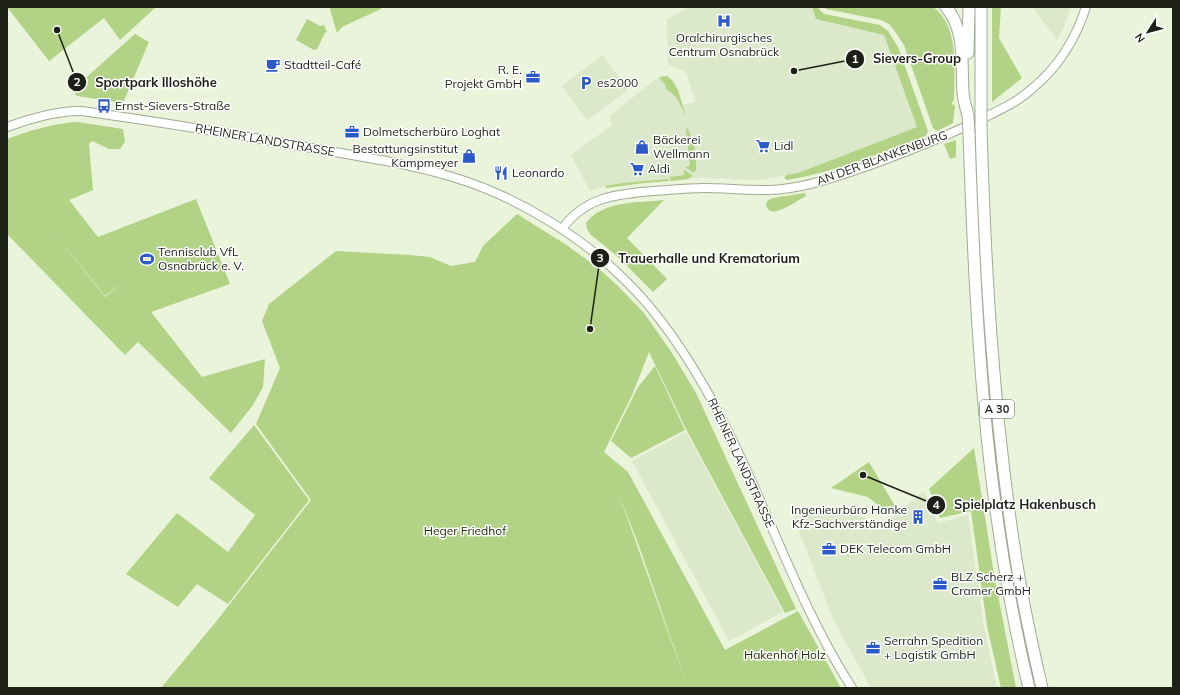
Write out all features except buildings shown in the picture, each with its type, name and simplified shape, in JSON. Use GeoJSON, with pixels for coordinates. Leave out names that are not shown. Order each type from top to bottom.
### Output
{"type":"FeatureCollection","features":[{"type":"Feature","properties":{"kind":"highway"},"geometry":{"type":"LineString","coordinates":[[946,7],[953,16],[961,38],[963,65],[962,92],[968,115]]}},
{"type":"Feature","properties":{"kind":"highway","name":"A 30"},"geometry":{"type":"LineString","coordinates":[[968,7],[968,115],[973,256],[987,441],[994,501],[1007,584],[1029,688]]}},
{"type":"Feature","properties":{"kind":"highway","name":"A 30"},"geometry":{"type":"LineString","coordinates":[[981,7],[981,127],[987,273],[999,429],[1014,547],[1023,600],[1042,688]]}},
{"type":"Feature","properties":{"kind":"street","name":"AN DER BLANKENBURG"},"geometry":{"type":"LineString","coordinates":[[562,230],[575,214],[588,205],[604,198],[621,194],[702,188],[769,190],[793,188],[828,179],[913,150],[1002,109],[1034,87],[1064,54],[1076,32],[1086,7]]}},
{"type":"Feature","properties":{"kind":"street","name":"RHEINER LANDSTRASSE"},"geometry":{"type":"LineString","coordinates":[[7,127],[72,110],[182,125],[380,160],[420,168],[465,181],[505,197],[534,212],[562,230],[601,257],[627,281],[668,330],[695,370],[739,454],[795,581],[820,633],[852,688]]}},
{"type":"Feature","properties":{"kind":"shaded area"},"geometry":{"type":"Polygon","coordinates":[[[690,7],[812,7],[816,19],[884,35],[917,127],[798,173],[760,180],[699,178],[669,181],[668,179],[622,183],[605,186],[590,191],[571,155],[612,125],[609,116],[659,77],[666,76],[672,80],[677,88],[682,105],[695,102],[686,72],[668,64],[667,19],[690,7]]]}},
{"type":"Feature","properties":{"kind":"shaded area"},"geometry":{"type":"Polygon","coordinates":[[[1033,7],[1071,7],[1064,27],[1057,40],[1033,7]]]}},
{"type":"Feature","properties":{"kind":"shaded area"},"geometry":{"type":"Polygon","coordinates":[[[603,55],[628,90],[587,120],[562,86],[603,55]]]}},
{"type":"Feature","properties":{"kind":"shaded area"},"geometry":{"type":"Polygon","coordinates":[[[686,432],[783,612],[729,641],[632,461],[686,432]]]}},
{"type":"Feature","properties":{"kind":"shaded area"},"geometry":{"type":"Polygon","coordinates":[[[924,491],[938,523],[968,515],[984,627],[997,688],[871,688],[834,621],[793,516],[820,509],[846,511],[865,518],[878,529],[924,491]]]}},
{"type":"Feature","properties":{"kind":"green space"},"geometry":{"type":"Polygon","coordinates":[[[7,7],[156,7],[120,40],[104,18],[49,61],[7,7]]]}},
{"type":"Feature","properties":{"kind":"green space"},"geometry":{"type":"Polygon","coordinates":[[[331,7],[380,7],[381,9],[342,27],[337,33],[330,9],[331,7]]]}},
{"type":"Feature","properties":{"kind":"green space"},"geometry":{"type":"Polygon","coordinates":[[[812,7],[817,7],[824,14],[880,25],[888,31],[898,47],[928,131],[926,136],[858,161],[805,177],[787,180],[784,178],[786,175],[798,173],[917,127],[884,35],[816,19],[812,7]]]}},
{"type":"Feature","properties":{"kind":"green space"},"geometry":{"type":"Polygon","coordinates":[[[824,7],[933,7],[942,15],[948,25],[954,50],[954,100],[952,104],[955,106],[953,123],[937,131],[933,128],[904,45],[889,24],[881,20],[826,9],[824,7]]]}},
{"type":"Feature","properties":{"kind":"green space"},"geometry":{"type":"Polygon","coordinates":[[[992,7],[1001,7],[999,38],[1022,78],[992,102],[992,7]]]}},
{"type":"Feature","properties":{"kind":"green space"},"geometry":{"type":"Polygon","coordinates":[[[307,19],[320,26],[324,25],[327,32],[325,33],[317,49],[314,50],[296,40],[307,19]]]}},
{"type":"Feature","properties":{"kind":"green space"},"geometry":{"type":"Polygon","coordinates":[[[135,34],[149,42],[123,103],[77,96],[72,90],[135,34]]]}},
{"type":"Feature","properties":{"kind":"green space"},"geometry":{"type":"Polygon","coordinates":[[[667,76],[675,84],[680,95],[686,117],[679,101],[666,89],[666,86],[659,77],[667,76]]]}},
{"type":"Feature","properties":{"kind":"green space"},"geometry":{"type":"Polygon","coordinates":[[[77,122],[123,129],[125,142],[120,149],[109,149],[92,141],[89,144],[93,190],[69,200],[98,237],[196,199],[230,284],[151,312],[202,377],[265,359],[263,387],[253,405],[231,433],[138,342],[125,355],[7,234],[7,139],[42,128],[77,122]],[[44,220],[105,297],[126,280],[105,296],[44,220]]]}},
{"type":"Feature","properties":{"kind":"green space"},"geometry":{"type":"Polygon","coordinates":[[[687,128],[692,138],[695,154],[696,170],[694,173],[685,167],[690,166],[687,128]]]}},
{"type":"Feature","properties":{"kind":"green space"},"geometry":{"type":"Polygon","coordinates":[[[956,140],[956,157],[950,159],[944,144],[956,140]]]}},
{"type":"Feature","properties":{"kind":"green space"},"geometry":{"type":"Polygon","coordinates":[[[684,170],[693,176],[688,179],[671,181],[670,177],[684,175],[684,170]]]}},
{"type":"Feature","properties":{"kind":"green space"},"geometry":{"type":"Polygon","coordinates":[[[668,179],[669,181],[606,188],[605,186],[622,183],[668,179]]]}},
{"type":"Feature","properties":{"kind":"green space"},"geometry":{"type":"Polygon","coordinates":[[[805,193],[806,196],[781,210],[771,211],[766,206],[768,200],[773,198],[805,193]]]}},
{"type":"Feature","properties":{"kind":"green space"},"geometry":{"type":"Polygon","coordinates":[[[664,200],[627,238],[667,279],[653,292],[616,255],[591,235],[587,229],[586,223],[602,210],[612,206],[664,200]]]}},
{"type":"Feature","properties":{"kind":"green space","name":"Heger Friedhof"},"geometry":{"type":"Polygon","coordinates":[[[517,214],[565,244],[597,267],[619,287],[644,313],[672,353],[696,393],[796,609],[785,613],[687,431],[649,352],[633,393],[604,452],[628,472],[725,650],[798,611],[841,688],[688,688],[161,688],[215,623],[311,500],[256,424],[280,368],[262,321],[269,304],[336,251],[430,257],[451,266],[475,262],[483,246],[517,214]],[[618,492],[688,688],[639,546],[618,492]]]}},
{"type":"Feature","properties":{"kind":"green space"},"geometry":{"type":"Polygon","coordinates":[[[655,366],[685,430],[631,458],[611,441],[638,387],[655,366]]]}},
{"type":"Feature","properties":{"kind":"green space"},"geometry":{"type":"Polygon","coordinates":[[[254,425],[309,500],[228,604],[197,584],[178,607],[126,574],[177,513],[228,552],[255,515],[209,478],[254,425]]]}},
{"type":"Feature","properties":{"kind":"green space"},"geometry":{"type":"Polygon","coordinates":[[[974,448],[994,574],[1016,688],[1001,688],[987,626],[971,511],[940,518],[929,489],[974,448]]]}},
{"type":"Feature","properties":{"kind":"green space"},"geometry":{"type":"Polygon","coordinates":[[[869,462],[895,506],[888,513],[868,497],[831,488],[869,462]]]}},
{"type":"Feature","properties":{"kind":"place","name":"Oralchirurgisches Centrum Osnabrück"},"geometry":{"type":"Point","coordinates":[724,21]}},
{"type":"Feature","properties":{"kind":"place","name":"Sportpark Illoshöhe"},"geometry":{"type":"Point","coordinates":[57,30]}},
{"type":"Feature","properties":{"kind":"place","name":"Stadtteil-Café"},"geometry":{"type":"Point","coordinates":[273,65]}},
{"type":"Feature","properties":{"kind":"place","name":"Sievers-Group"},"geometry":{"type":"Point","coordinates":[794,71]}},
{"type":"Feature","properties":{"kind":"place","name":"R. E. Projekt GmbH"},"geometry":{"type":"Point","coordinates":[533,77]}},
{"type":"Feature","properties":{"kind":"place","name":"es2000"},"geometry":{"type":"Point","coordinates":[586,83]}},
{"type":"Feature","properties":{"kind":"place","name":"Ernst-Sievers-Straße"},"geometry":{"type":"Point","coordinates":[104,106]}},
{"type":"Feature","properties":{"kind":"place","name":"Dolmetscherbüro Loghat"},"geometry":{"type":"Point","coordinates":[352,132]}},
{"type":"Feature","properties":{"kind":"place","name":"Lidl"},"geometry":{"type":"Point","coordinates":[763,146]}},
{"type":"Feature","properties":{"kind":"place","name":"Bäckerei Wellmann"},"geometry":{"type":"Point","coordinates":[642,147]}},
{"type":"Feature","properties":{"kind":"place","name":"Bestattungsinstitut Kampmeyer"},"geometry":{"type":"Point","coordinates":[469,156]}},
{"type":"Feature","properties":{"kind":"place","name":"Aldi"},"geometry":{"type":"Point","coordinates":[637,169]}},
{"type":"Feature","properties":{"kind":"place","name":"Leonardo"},"geometry":{"type":"Point","coordinates":[501,173]}},
{"type":"Feature","properties":{"kind":"place","name":"Tennisclub VfL Osnabrück e. V."},"geometry":{"type":"Point","coordinates":[147,259]}},
{"type":"Feature","properties":{"kind":"place","name":"Trauerhalle und Krematorium"},"geometry":{"type":"Point","coordinates":[590,329]}},
{"type":"Feature","properties":{"kind":"place","name":"Spielplatz Hakenbusch"},"geometry":{"type":"Point","coordinates":[863,475]}},
{"type":"Feature","properties":{"kind":"place","name":"Ingenieurbüro Hanke Kfz-Sachverständige"},"geometry":{"type":"Point","coordinates":[918,517]}},
{"type":"Feature","properties":{"kind":"place","name":"DEK Telecom GmbH"},"geometry":{"type":"Point","coordinates":[829,549]}},
{"type":"Feature","properties":{"kind":"place","name":"BLZ Scherz + Cramer GmbH"},"geometry":{"type":"Point","coordinates":[940,584]}},
{"type":"Feature","properties":{"kind":"place","name":"Serrahn Spedition + Logistik GmbH"},"geometry":{"type":"Point","coordinates":[873,648]}},
{"type":"Feature","properties":{"kind":"park label","name":"Hakenhof Holz"},"geometry":{"type":"Point","coordinates":[785,655]}}]}
